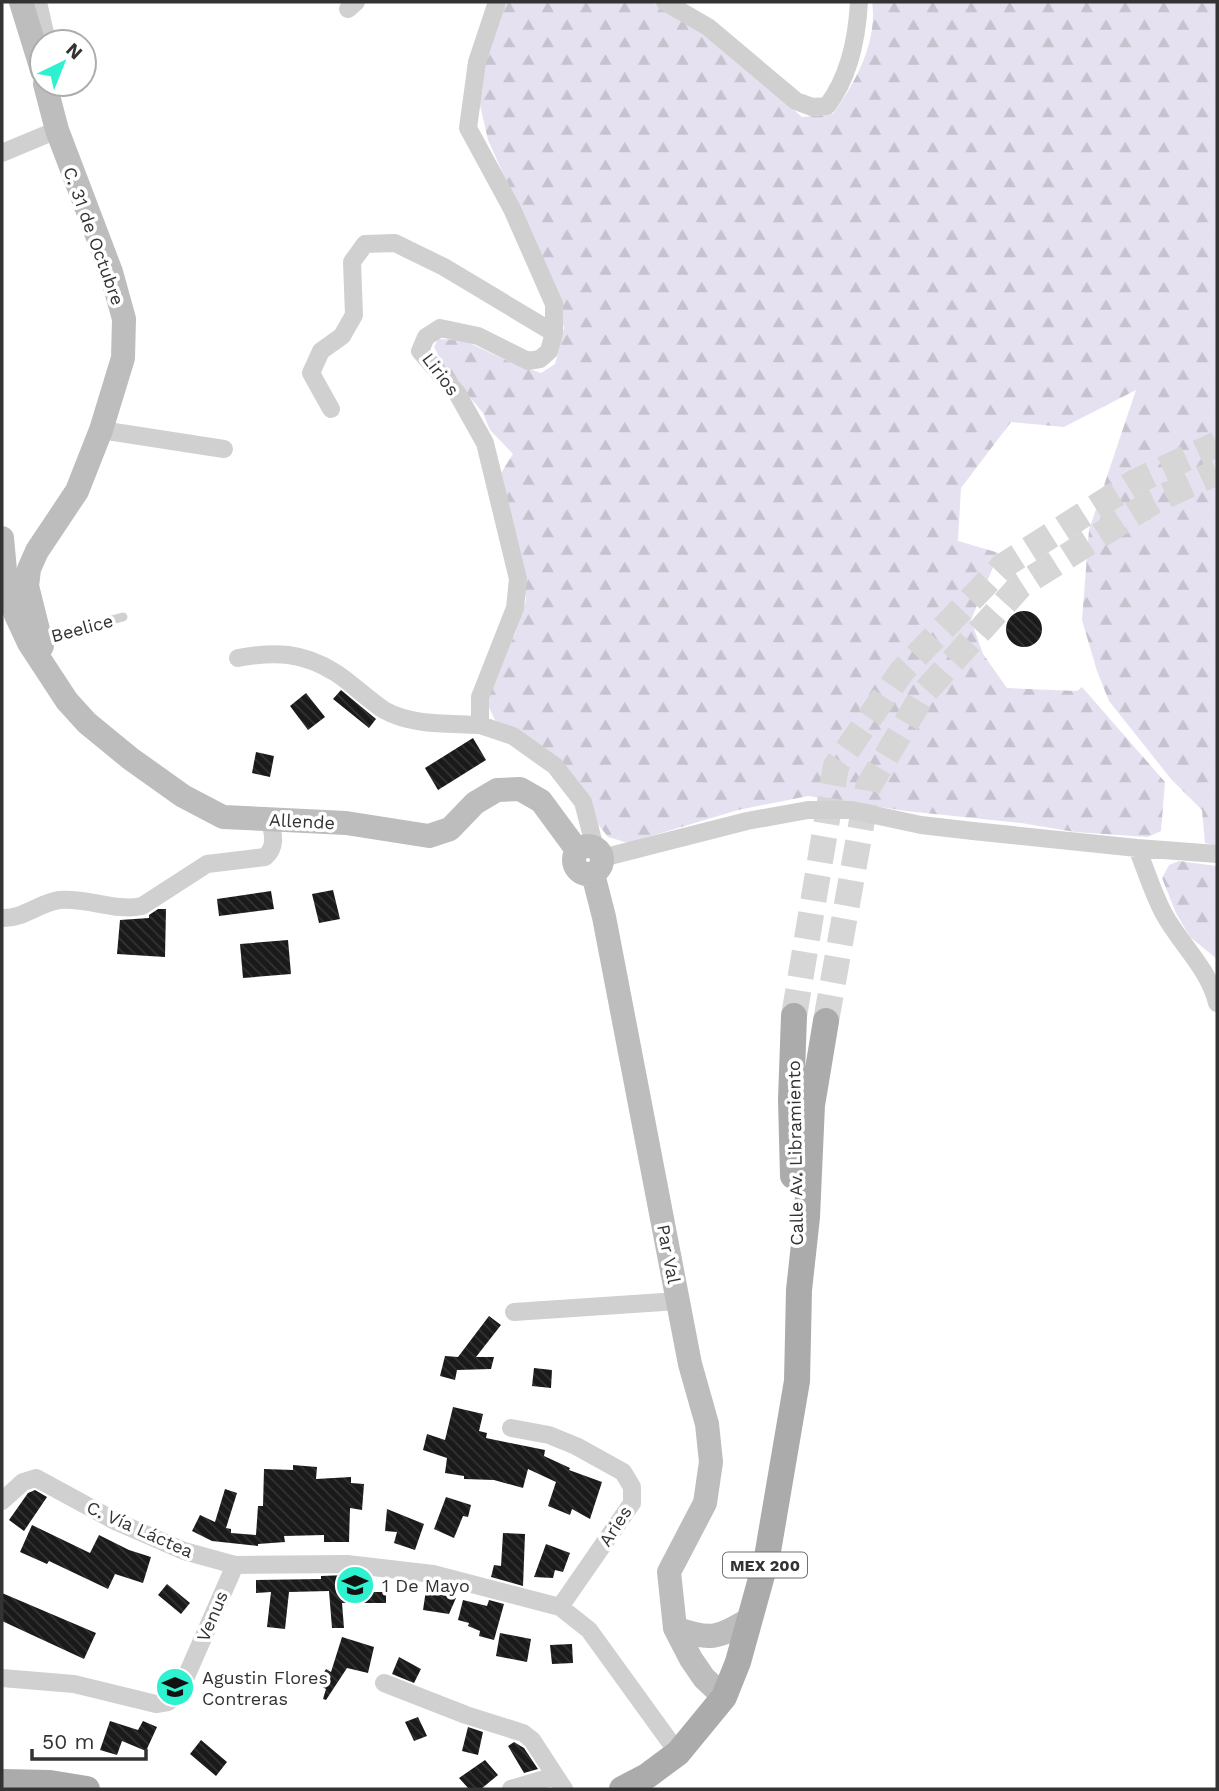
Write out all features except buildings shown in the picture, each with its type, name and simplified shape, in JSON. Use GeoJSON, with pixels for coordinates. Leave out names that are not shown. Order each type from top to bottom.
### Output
{"type":"FeatureCollection","features":[{"type":"Feature","properties":{"kind":"main road","name":"Calle Av. Libramiento"},"geometry":{"type":"LineString","coordinates":[[622,1789],[647,1776],[678,1753],[724,1697],[738,1662],[767,1557],[797,1381],[799,1290],[792,1112],[794,1016]]}},
{"type":"Feature","properties":{"kind":"main road","name":"Calle Av. Libramiento"},"geometry":{"type":"LineString","coordinates":[[799,1290],[807,1217],[812,1105],[826,1021]]}},
{"type":"Feature","properties":{"kind":"main road"},"geometry":{"type":"LineString","coordinates":[[2,1782],[50,1783],[87,1789]]}},
{"type":"Feature","properties":{"kind":"street"},"geometry":{"type":"LineString","coordinates":[[21,2],[29,28]]}},
{"type":"Feature","properties":{"kind":"street"},"geometry":{"type":"LineString","coordinates":[[38,2],[44,28]]}},
{"type":"Feature","properties":{"kind":"street"},"geometry":{"type":"LineString","coordinates":[[497,2],[477,62],[468,128],[512,209],[554,304],[554,333]]}},
{"type":"Feature","properties":{"kind":"street"},"geometry":{"type":"LineString","coordinates":[[665,2],[708,27],[796,101],[812,107],[827,106],[844,77],[857,33],[859,2]]}},
{"type":"Feature","properties":{"kind":"street","name":"C. 31 de Octubre"},"geometry":{"type":"LineString","coordinates":[[42,650],[27,586],[29,569],[37,551],[78,491],[101,430],[122,358],[124,319],[111,272],[57,130],[49,98]]}},
{"type":"Feature","properties":{"kind":"street"},"geometry":{"type":"LineString","coordinates":[[2,153],[57,130]]}},
{"type":"Feature","properties":{"kind":"street"},"geometry":{"type":"LineString","coordinates":[[331,409],[311,373],[321,351],[342,336],[354,315],[352,262],[365,244],[395,243],[444,267],[554,333]]}},
{"type":"Feature","properties":{"kind":"street","name":"Lirios"},"geometry":{"type":"LineString","coordinates":[[480,724],[480,697],[514,608],[518,579],[485,443],[457,393],[420,351],[426,337],[440,328],[478,336],[528,361],[540,359],[549,351],[554,333]]}},
{"type":"Feature","properties":{"kind":"street"},"geometry":{"type":"LineString","coordinates":[[101,430],[224,449]]}},
{"type":"Feature","properties":{"kind":"street","name":"Allende"},"geometry":{"type":"LineString","coordinates":[[2,538],[6,581],[16,615],[29,643],[42,650],[67,701],[86,723],[183,796],[223,817],[346,823],[429,836],[450,829],[475,803],[498,790],[520,789],[541,801],[592,857]]}},
{"type":"Feature","properties":{"kind":"street"},"geometry":{"type":"LineString","coordinates":[[237,658],[268,653],[300,656],[335,673],[386,711],[422,723],[480,724],[513,736],[555,766],[583,802],[592,857],[747,821],[808,810],[852,810],[921,825],[1217,854]]}},
{"type":"Feature","properties":{"kind":"street"},"geometry":{"type":"LineString","coordinates":[[2,918],[12,918],[55,901],[70,900],[131,908],[142,906],[207,864],[265,857],[273,849],[270,820]]}},
{"type":"Feature","properties":{"kind":"street"},"geometry":{"type":"LineString","coordinates":[[1137,848],[1164,914],[1204,973],[1217,1003]]}},
{"type":"Feature","properties":{"kind":"street","name":"Par Val"},"geometry":{"type":"LineString","coordinates":[[592,857],[690,1364],[707,1424],[711,1462],[705,1503],[669,1573],[675,1628],[704,1678],[724,1697]]}},
{"type":"Feature","properties":{"kind":"street"},"geometry":{"type":"LineString","coordinates":[[514,1312],[678,1301]]}},
{"type":"Feature","properties":{"kind":"street","name":"Aries"},"geometry":{"type":"LineString","coordinates":[[511,1428],[550,1435],[576,1446],[623,1472],[632,1487],[632,1503],[560,1607]]}},
{"type":"Feature","properties":{"kind":"street","name":"C. Vía Láctea"},"geometry":{"type":"LineString","coordinates":[[2,1501],[23,1482],[36,1478],[115,1521],[184,1551],[235,1565],[347,1564],[433,1573],[560,1607],[589,1630],[678,1753]]}},
{"type":"Feature","properties":{"kind":"street","name":"Venus"},"geometry":{"type":"LineString","coordinates":[[2,1678],[74,1684],[156,1704],[168,1702],[178,1695],[235,1565]]}},
{"type":"Feature","properties":{"kind":"street"},"geometry":{"type":"LineString","coordinates":[[675,1628],[700,1637],[716,1636],[750,1619]]}},
{"type":"Feature","properties":{"kind":"street"},"geometry":{"type":"LineString","coordinates":[[384,1683],[523,1733],[532,1740],[559,1782],[511,1789]]}},
{"type":"Feature","properties":{"kind":"lane","name":"Beelice"},"geometry":{"type":"LineString","coordinates":[[42,650],[123,617]]}},
{"type":"Feature","properties":{"kind":"green space"},"geometry":{"type":"Polygon","coordinates":[[[507,2],[652,2],[704,31],[802,117],[833,114],[850,88],[863,61],[872,31],[872,2],[1217,2],[1217,846],[1205,843],[1202,810],[1171,779],[1109,701],[1082,620],[1089,530],[1136,390],[1064,427],[1011,422],[961,488],[958,541],[999,553],[971,620],[983,654],[1007,688],[1077,691],[1082,687],[1165,782],[1161,831],[1148,837],[1075,832],[808,796],[738,810],[628,843],[608,837],[532,740],[495,720],[486,701],[515,634],[526,600],[521,562],[501,473],[513,454],[490,430],[483,413],[444,366],[434,347],[438,339],[463,340],[541,373],[555,364],[564,328],[548,273],[488,140],[477,92],[495,25],[507,2]]]}},
{"type":"Feature","properties":{"kind":"green space"},"geometry":{"type":"Polygon","coordinates":[[[1179,861],[1217,866],[1217,959],[1190,937],[1176,913],[1162,878],[1169,865],[1179,861]]]}},
{"type":"Feature","properties":{"kind":"tunnel"},"geometry":{"type":"LineString","coordinates":[[794,1016],[836,766],[902,671],[1003,566],[1135,482],[1217,444]]}},
{"type":"Feature","properties":{"kind":"tunnel"},"geometry":{"type":"LineString","coordinates":[[826,1021],[868,787],[924,693],[1020,586],[1154,501],[1217,472]]}},
{"type":"Feature","properties":{"kind":"place","name":"1 De Mayo"},"geometry":{"type":"Point","coordinates":[355,1585]}},
{"type":"Feature","properties":{"kind":"place","name":"Agustin Flores Contreras"},"geometry":{"type":"Point","coordinates":[175,1687]}}]}
